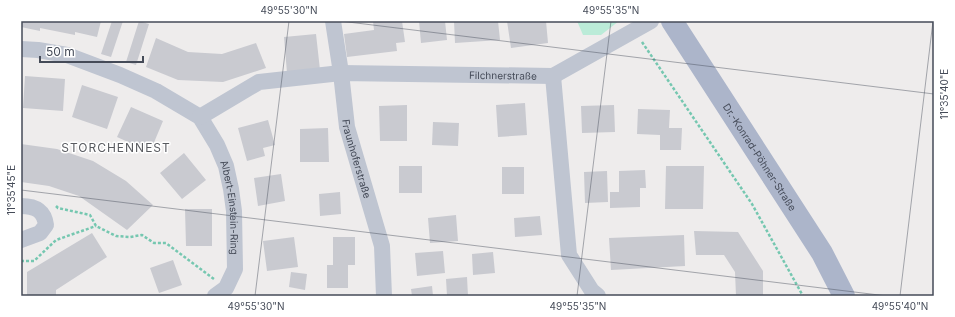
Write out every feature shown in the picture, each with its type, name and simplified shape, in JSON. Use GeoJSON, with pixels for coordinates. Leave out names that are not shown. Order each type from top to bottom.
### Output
{"type":"FeatureCollection","features":[{"type":"Feature","properties":{"kind":"main road","name":"Dr.-Konrad-Pöhner-Straße"},"geometry":{"type":"LineString","coordinates":[[672,21],[822,253],[844,296]]}},
{"type":"Feature","properties":{"kind":"street","name":"Fraunhoferstraße"},"geometry":{"type":"LineString","coordinates":[[333,21],[347,128],[382,246],[384,296]]}},
{"type":"Feature","properties":{"kind":"street","name":"Filchnerstraße"},"geometry":{"type":"LineString","coordinates":[[341,73],[553,76],[651,21]]}},
{"type":"Feature","properties":{"kind":"street","name":"Albert-Einstein-Ring"},"geometry":{"type":"LineString","coordinates":[[21,49],[38,50],[67,55],[120,75],[156,91],[200,117],[226,166],[234,212],[235,269],[220,292]]}},
{"type":"Feature","properties":{"kind":"street"},"geometry":{"type":"LineString","coordinates":[[200,117],[259,82],[341,73]]}},
{"type":"Feature","properties":{"kind":"street"},"geometry":{"type":"LineString","coordinates":[[553,76],[569,255],[592,291],[598,296]]}},
{"type":"Feature","properties":{"kind":"street"},"geometry":{"type":"LineString","coordinates":[[21,206],[34,207],[45,218],[46,225],[40,233],[21,240]]}},
{"type":"Feature","properties":{"kind":"path"},"geometry":{"type":"LineString","coordinates":[[634,31],[752,204],[803,296]]}},
{"type":"Feature","properties":{"kind":"path"},"geometry":{"type":"LineString","coordinates":[[53,204],[58,208],[90,215],[96,226],[116,236],[130,237],[142,235],[154,243],[166,244],[220,292]]}},
{"type":"Feature","properties":{"kind":"path"},"geometry":{"type":"LineString","coordinates":[[21,261],[34,261],[56,240],[96,226]]}},
{"type":"Feature","properties":{"kind":"green space"},"geometry":{"type":"Polygon","coordinates":[[[577,21],[619,21],[601,35],[583,35],[577,21]]]}},
{"type":"Feature","properties":{"kind":"building"},"geometry":{"type":"Polygon","coordinates":[[[21,21],[101,21],[97,37],[75,32],[75,35],[40,28],[40,31],[21,27],[21,21]]]}},
{"type":"Feature","properties":{"kind":"building"},"geometry":{"type":"Polygon","coordinates":[[[112,21],[123,21],[111,57],[101,54],[112,21]]]}},
{"type":"Feature","properties":{"kind":"building"},"geometry":{"type":"Polygon","coordinates":[[[139,21],[149,24],[136,65],[126,62],[139,21]]]}},
{"type":"Feature","properties":{"kind":"building"},"geometry":{"type":"Polygon","coordinates":[[[373,21],[402,21],[405,42],[396,43],[397,51],[347,57],[344,34],[374,30],[373,21]]]}},
{"type":"Feature","properties":{"kind":"building"},"geometry":{"type":"Polygon","coordinates":[[[419,21],[445,21],[447,40],[421,43],[419,21]]]}},
{"type":"Feature","properties":{"kind":"building"},"geometry":{"type":"Polygon","coordinates":[[[454,21],[498,21],[500,40],[455,43],[454,21]]]}},
{"type":"Feature","properties":{"kind":"building"},"geometry":{"type":"Polygon","coordinates":[[[507,21],[546,21],[548,43],[511,48],[507,21]]]}},
{"type":"Feature","properties":{"kind":"building"},"geometry":{"type":"Polygon","coordinates":[[[316,34],[320,70],[287,73],[284,37],[316,34]]]}},
{"type":"Feature","properties":{"kind":"building"},"geometry":{"type":"Polygon","coordinates":[[[156,38],[188,52],[222,54],[256,43],[266,68],[223,82],[178,80],[146,67],[156,38]]]}},
{"type":"Feature","properties":{"kind":"building"},"geometry":{"type":"Polygon","coordinates":[[[25,76],[65,79],[63,111],[23,108],[25,76]]]}},
{"type":"Feature","properties":{"kind":"building"},"geometry":{"type":"Polygon","coordinates":[[[82,85],[118,97],[107,129],[72,117],[82,85]]]}},
{"type":"Feature","properties":{"kind":"building"},"geometry":{"type":"Polygon","coordinates":[[[525,103],[527,135],[498,137],[496,105],[525,103]]]}},
{"type":"Feature","properties":{"kind":"building"},"geometry":{"type":"Polygon","coordinates":[[[407,105],[407,141],[380,141],[379,106],[407,105]]]}},
{"type":"Feature","properties":{"kind":"building"},"geometry":{"type":"Polygon","coordinates":[[[614,105],[615,132],[582,133],[581,106],[614,105]]]}},
{"type":"Feature","properties":{"kind":"building"},"geometry":{"type":"Polygon","coordinates":[[[131,107],[163,121],[150,152],[117,137],[131,107]]]}},
{"type":"Feature","properties":{"kind":"building"},"geometry":{"type":"Polygon","coordinates":[[[638,109],[670,110],[669,128],[682,128],[681,150],[660,150],[660,135],[637,134],[638,109]]]}},
{"type":"Feature","properties":{"kind":"building"},"geometry":{"type":"Polygon","coordinates":[[[268,120],[275,145],[263,148],[265,156],[247,161],[238,128],[268,120]]]}},
{"type":"Feature","properties":{"kind":"building"},"geometry":{"type":"Polygon","coordinates":[[[433,122],[459,123],[458,146],[432,145],[433,122]]]}},
{"type":"Feature","properties":{"kind":"building"},"geometry":{"type":"Polygon","coordinates":[[[328,128],[329,162],[300,162],[300,129],[328,128]]]}},
{"type":"Feature","properties":{"kind":"building"},"geometry":{"type":"Polygon","coordinates":[[[21,144],[57,149],[93,161],[126,181],[153,205],[127,230],[79,196],[49,186],[21,182],[21,144]]]}},
{"type":"Feature","properties":{"kind":"building"},"geometry":{"type":"Polygon","coordinates":[[[184,153],[206,180],[182,199],[160,173],[184,153]]]}},
{"type":"Feature","properties":{"kind":"building"},"geometry":{"type":"Polygon","coordinates":[[[399,166],[422,166],[422,193],[399,193],[399,166]]]}},
{"type":"Feature","properties":{"kind":"building"},"geometry":{"type":"Polygon","coordinates":[[[666,166],[704,166],[703,209],[665,209],[666,166]]]}},
{"type":"Feature","properties":{"kind":"building"},"geometry":{"type":"Polygon","coordinates":[[[502,167],[524,167],[524,194],[502,194],[502,167]]]}},
{"type":"Feature","properties":{"kind":"building"},"geometry":{"type":"Polygon","coordinates":[[[645,170],[646,188],[640,188],[640,207],[610,208],[610,192],[619,192],[619,171],[645,170]]]}},
{"type":"Feature","properties":{"kind":"building"},"geometry":{"type":"Polygon","coordinates":[[[607,171],[608,202],[585,203],[584,172],[607,171]]]}},
{"type":"Feature","properties":{"kind":"building"},"geometry":{"type":"Polygon","coordinates":[[[281,174],[285,201],[258,206],[254,178],[281,174]]]}},
{"type":"Feature","properties":{"kind":"building"},"geometry":{"type":"Polygon","coordinates":[[[340,192],[341,214],[320,216],[319,194],[340,192]]]}},
{"type":"Feature","properties":{"kind":"building"},"geometry":{"type":"Polygon","coordinates":[[[185,209],[212,209],[212,246],[186,246],[185,209]]]}},
{"type":"Feature","properties":{"kind":"building"},"geometry":{"type":"Polygon","coordinates":[[[456,215],[458,241],[430,243],[428,218],[456,215]]]}},
{"type":"Feature","properties":{"kind":"building"},"geometry":{"type":"Polygon","coordinates":[[[540,216],[542,235],[515,237],[514,218],[540,216]]]}},
{"type":"Feature","properties":{"kind":"building"},"geometry":{"type":"Polygon","coordinates":[[[694,231],[738,232],[763,271],[763,296],[736,296],[735,272],[724,255],[696,255],[694,231]]]}},
{"type":"Feature","properties":{"kind":"building"},"geometry":{"type":"Polygon","coordinates":[[[92,233],[107,257],[56,290],[56,296],[27,296],[27,272],[92,233]]]}},
{"type":"Feature","properties":{"kind":"building"},"geometry":{"type":"Polygon","coordinates":[[[684,235],[685,266],[611,270],[609,238],[684,235]]]}},
{"type":"Feature","properties":{"kind":"building"},"geometry":{"type":"Polygon","coordinates":[[[294,237],[298,267],[267,271],[263,241],[294,237]]]}},
{"type":"Feature","properties":{"kind":"building"},"geometry":{"type":"Polygon","coordinates":[[[333,237],[355,237],[355,265],[348,265],[348,288],[327,288],[327,265],[333,265],[333,237]]]}},
{"type":"Feature","properties":{"kind":"building"},"geometry":{"type":"Polygon","coordinates":[[[443,251],[445,273],[417,276],[415,253],[443,251]]]}},
{"type":"Feature","properties":{"kind":"building"},"geometry":{"type":"Polygon","coordinates":[[[493,252],[495,273],[473,275],[472,254],[493,252]]]}},
{"type":"Feature","properties":{"kind":"building"},"geometry":{"type":"Polygon","coordinates":[[[173,260],[182,285],[159,293],[150,268],[173,260]]]}},
{"type":"Feature","properties":{"kind":"building"},"geometry":{"type":"Polygon","coordinates":[[[291,272],[307,274],[305,290],[289,287],[291,272]]]}},
{"type":"Feature","properties":{"kind":"building"},"geometry":{"type":"Polygon","coordinates":[[[467,277],[468,296],[447,296],[446,279],[467,277]]]}},
{"type":"Feature","properties":{"kind":"building"},"geometry":{"type":"Polygon","coordinates":[[[432,286],[433,296],[412,296],[411,289],[432,286]]]}},
{"type":"Feature","properties":{"kind":"district","name":"STORCHENNEST"},"geometry":{"type":"Point","coordinates":[116,147]}}]}
